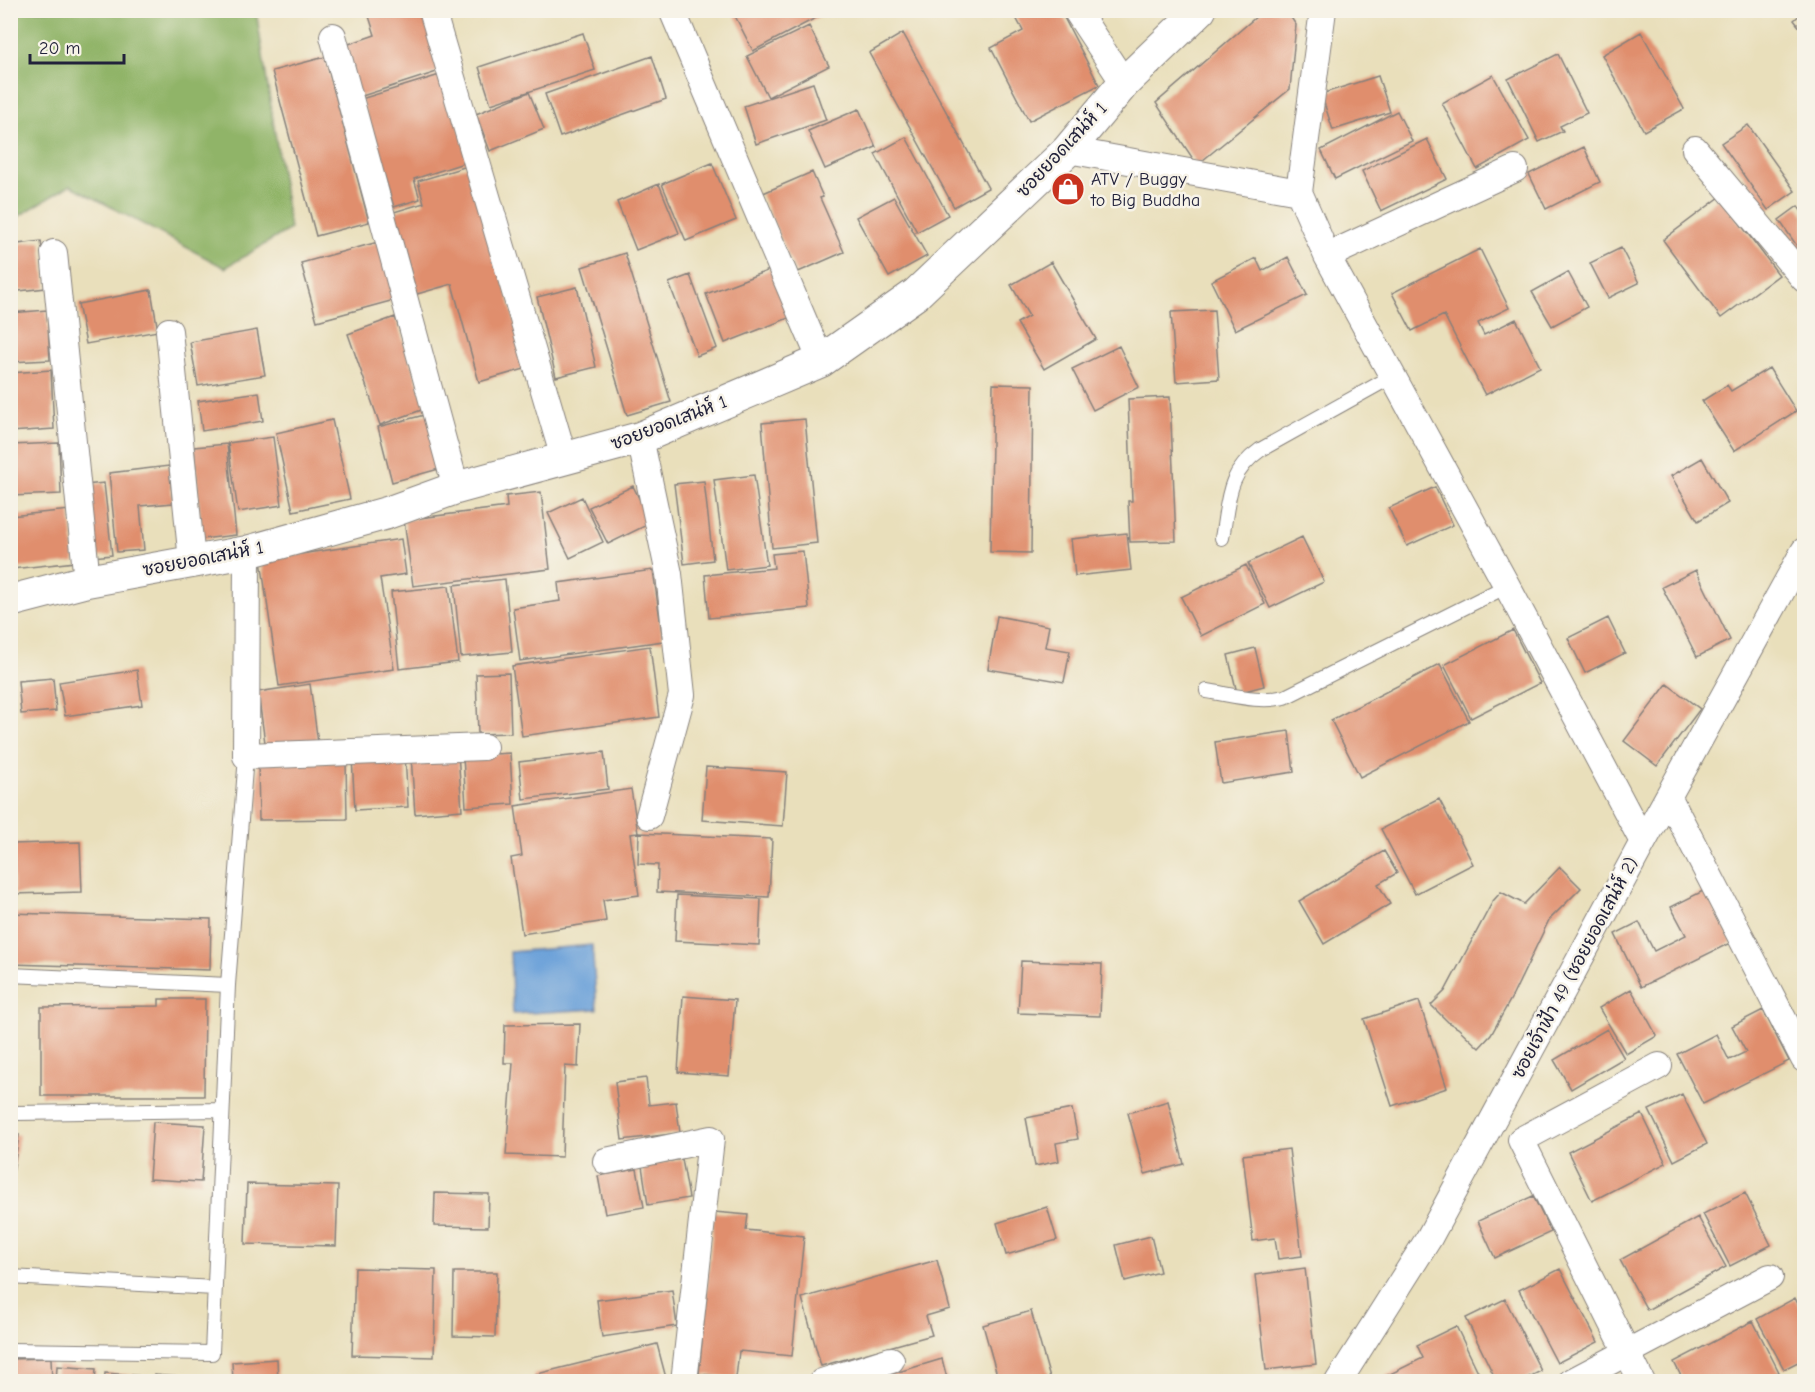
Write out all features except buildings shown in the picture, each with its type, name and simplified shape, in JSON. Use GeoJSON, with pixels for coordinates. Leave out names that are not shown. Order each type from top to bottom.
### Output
{"type":"FeatureCollection","features":[{"type":"Feature","properties":{"kind":"street"},"geometry":{"type":"LineString","coordinates":[[432,10],[564,458]]}},
{"type":"Feature","properties":{"kind":"street"},"geometry":{"type":"LineString","coordinates":[[672,10],[821,361]]}},
{"type":"Feature","properties":{"kind":"street"},"geometry":{"type":"LineString","coordinates":[[1076,10],[1124,83]]}},
{"type":"Feature","properties":{"kind":"street","name":"ซอยยอดเสน่ห์ 1"},"geometry":{"type":"LineString","coordinates":[[10,601],[87,581],[247,552],[387,513],[456,488],[640,438],[821,361],[916,294],[1068,150],[1124,83],[1200,10]]}},
{"type":"Feature","properties":{"kind":"street"},"geometry":{"type":"LineString","coordinates":[[1323,10],[1299,192],[1327,256],[1507,586],[1643,842]]}},
{"type":"Feature","properties":{"kind":"street"},"geometry":{"type":"LineString","coordinates":[[333,36],[456,488]]}},
{"type":"Feature","properties":{"kind":"street"},"geometry":{"type":"LineString","coordinates":[[1695,149],[1804,279]]}},
{"type":"Feature","properties":{"kind":"street"},"geometry":{"type":"LineString","coordinates":[[1068,150],[1299,192]]}},
{"type":"Feature","properties":{"kind":"street"},"geometry":{"type":"LineString","coordinates":[[1327,256],[1515,169]]}},
{"type":"Feature","properties":{"kind":"street"},"geometry":{"type":"LineString","coordinates":[[54,253],[87,581]]}},
{"type":"Feature","properties":{"kind":"street"},"geometry":{"type":"LineString","coordinates":[[168,331],[192,561]]}},
{"type":"Feature","properties":{"kind":"street"},"geometry":{"type":"LineString","coordinates":[[640,438],[669,574],[682,695],[649,816]]}},
{"type":"Feature","properties":{"kind":"street","name":"ซอยเจ้าฟ้า 49 (ซอยยอดเสน่ห์ 2)"},"geometry":{"type":"LineString","coordinates":[[1338,1382],[1429,1238],[1643,842],[1804,551]]}},
{"type":"Feature","properties":{"kind":"street"},"geometry":{"type":"LineString","coordinates":[[247,552],[246,756],[484,747]]}},
{"type":"Feature","properties":{"kind":"street"},"geometry":{"type":"LineString","coordinates":[[1669,798],[1804,1059]]}},
{"type":"Feature","properties":{"kind":"street"},"geometry":{"type":"LineString","coordinates":[[1642,1382],[1521,1140],[1659,1066]]}},
{"type":"Feature","properties":{"kind":"street"},"geometry":{"type":"LineString","coordinates":[[606,1161],[711,1139],[684,1382]]}},
{"type":"Feature","properties":{"kind":"street"},"geometry":{"type":"LineString","coordinates":[[1571,1382],[1770,1277]]}},
{"type":"Feature","properties":{"kind":"street"},"geometry":{"type":"LineString","coordinates":[[822,1382],[891,1360]]}},
{"type":"Feature","properties":{"kind":"lane"},"geometry":{"type":"LineString","coordinates":[[1222,538],[1232,484],[1247,459],[1393,376]]}},
{"type":"Feature","properties":{"kind":"lane"},"geometry":{"type":"LineString","coordinates":[[1207,691],[1258,700],[1285,697],[1507,586]]}},
{"type":"Feature","properties":{"kind":"lane"},"geometry":{"type":"LineString","coordinates":[[10,1350],[212,1353],[228,985],[246,756]]}},
{"type":"Feature","properties":{"kind":"lane"},"geometry":{"type":"LineString","coordinates":[[10,975],[228,985]]}},
{"type":"Feature","properties":{"kind":"lane"},"geometry":{"type":"LineString","coordinates":[[16,1113],[222,1110]]}},
{"type":"Feature","properties":{"kind":"lane"},"geometry":{"type":"LineString","coordinates":[[10,1276],[215,1288]]}},
{"type":"Feature","properties":{"kind":"green space"},"geometry":{"type":"Polygon","coordinates":[[[11,10],[256,11],[290,229],[225,268],[70,185],[11,221],[11,10]]]}},
{"type":"Feature","properties":{"kind":"water"},"geometry":{"type":"Polygon","coordinates":[[[592,945],[597,1009],[513,1014],[510,952],[592,945]]]}},
{"type":"Feature","properties":{"kind":"place","name":"ATV / Buggy to Big Buddha"},"geometry":{"type":"Point","coordinates":[1068,189]}}]}
